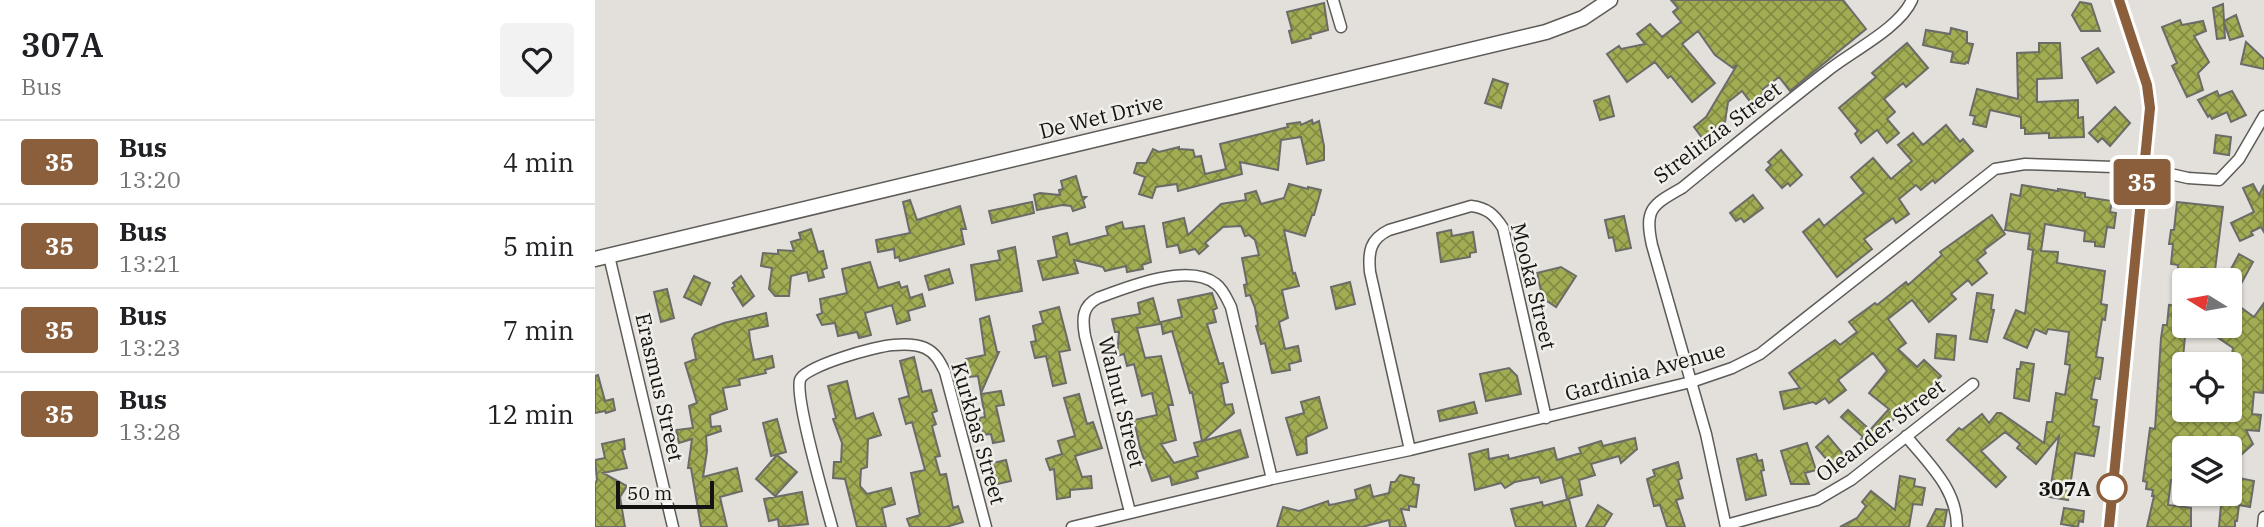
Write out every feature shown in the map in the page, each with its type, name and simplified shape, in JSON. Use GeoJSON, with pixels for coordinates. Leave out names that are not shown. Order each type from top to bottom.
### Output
{"type":"FeatureCollection","features":[{"type":"Feature","properties":{"kind":"street"},"geometry":{"type":"LineString","coordinates":[[1333,0],[1341,27]]}},
{"type":"Feature","properties":{"kind":"street","name":"De Wet Drive"},"geometry":{"type":"LineString","coordinates":[[602,257],[1546,32],[1583,18],[1611,0]]}},
{"type":"Feature","properties":{"kind":"street","name":"Strelitzia Street"},"geometry":{"type":"LineString","coordinates":[[1691,382],[1651,245],[1648,222],[1651,210],[1657,202],[1682,188],[1904,14],[1912,0]]}},
{"type":"Feature","properties":{"kind":"street"},"geometry":{"type":"LineString","coordinates":[[2109,527],[2150,119],[2147,85],[2119,0]]}},
{"type":"Feature","properties":{"kind":"street","name":"Gardinia Avenue"},"geometry":{"type":"LineString","coordinates":[[1072,527],[1546,418],[1691,382],[1732,368],[1760,354],[1995,169],[2025,164],[2144,168],[2188,178],[2219,180],[2239,159],[2264,116]]}},
{"type":"Feature","properties":{"kind":"street","name":"Mooka Street"},"geometry":{"type":"LineString","coordinates":[[1410,450],[1368,255],[1378,235],[1471,206],[1484,208],[1495,216],[1503,228],[1546,418]]}},
{"type":"Feature","properties":{"kind":"street","name":"Erasmus Street"},"geometry":{"type":"LineString","coordinates":[[602,257],[673,527]]}},
{"type":"Feature","properties":{"kind":"street","name":"Walnut Street"},"geometry":{"type":"LineString","coordinates":[[1130,513],[1085,336],[1084,312],[1089,302],[1098,298],[1167,276],[1192,275],[1207,279],[1225,294],[1231,307],[1272,479]]}},
{"type":"Feature","properties":{"kind":"street","name":"Kurkbas Street"},"geometry":{"type":"LineString","coordinates":[[832,527],[801,403],[800,378],[804,373],[830,362],[875,348],[916,345],[934,353],[945,372],[986,527]]}},
{"type":"Feature","properties":{"kind":"street"},"geometry":{"type":"LineString","coordinates":[[1691,382],[1706,434],[1726,526]]}},
{"type":"Feature","properties":{"kind":"street","name":"Oleander Street"},"geometry":{"type":"LineString","coordinates":[[1726,526],[1817,500],[1851,480],[1973,384]]}},
{"type":"Feature","properties":{"kind":"street"},"geometry":{"type":"LineString","coordinates":[[1906,436],[1948,487],[1955,501],[1958,527]]}},
{"type":"Feature","properties":{"kind":"street"},"geometry":{"type":"LineString","coordinates":[[2263,527],[2264,517]]}},
{"type":"Feature","properties":{"kind":"building"},"geometry":{"type":"Polygon","coordinates":[[[1671,0],[1843,0],[1866,29],[1790,91],[1779,77],[1763,89],[1767,99],[1755,108],[1742,91],[1728,102],[1725,122],[1703,139],[1694,127],[1706,117],[1737,65],[1733,68],[1715,55],[1698,31],[1682,44],[1715,83],[1692,102],[1671,76],[1668,78],[1655,62],[1627,82],[1607,54],[1619,46],[1621,49],[1645,44],[1637,34],[1650,24],[1662,37],[1681,22],[1673,12],[1678,8],[1671,0]]]}},
{"type":"Feature","properties":{"kind":"building"},"geometry":{"type":"Polygon","coordinates":[[[2080,2],[2091,4],[2100,31],[2081,31],[2072,15],[2080,2]]]}},
{"type":"Feature","properties":{"kind":"building"},"geometry":{"type":"Polygon","coordinates":[[[1324,3],[1328,30],[1292,43],[1287,12],[1324,3]]]}},
{"type":"Feature","properties":{"kind":"building"},"geometry":{"type":"Polygon","coordinates":[[[2223,4],[2224,21],[2236,15],[2243,36],[2230,40],[2224,22],[2225,38],[2217,39],[2213,8],[2223,4]]]}},
{"type":"Feature","properties":{"kind":"building"},"geometry":{"type":"Polygon","coordinates":[[[2180,20],[2182,25],[2203,21],[2206,31],[2194,36],[2209,62],[2198,73],[2203,90],[2187,97],[2172,66],[2177,63],[2162,27],[2180,20]]]}},
{"type":"Feature","properties":{"kind":"building"},"geometry":{"type":"Polygon","coordinates":[[[1951,28],[1967,32],[1967,43],[1973,44],[1968,63],[1951,62],[1953,52],[1923,45],[1926,30],[1950,34],[1951,28]]]}},
{"type":"Feature","properties":{"kind":"building"},"geometry":{"type":"Polygon","coordinates":[[[2246,42],[2264,59],[2264,69],[2241,64],[2246,42]]]}},
{"type":"Feature","properties":{"kind":"building"},"geometry":{"type":"Polygon","coordinates":[[[1907,43],[1928,68],[1906,87],[1903,83],[1884,99],[1895,112],[1887,119],[1899,133],[1887,143],[1877,130],[1861,143],[1855,134],[1858,131],[1839,108],[1876,77],[1872,73],[1907,43]]]}},
{"type":"Feature","properties":{"kind":"building"},"geometry":{"type":"Polygon","coordinates":[[[2039,43],[2060,43],[2062,78],[2037,79],[2037,102],[2078,100],[2078,118],[2083,117],[2084,137],[2049,138],[2049,133],[2025,134],[2025,128],[2021,128],[2021,117],[1990,110],[1986,127],[1973,124],[1975,116],[1970,115],[1977,89],[2018,99],[2017,53],[2039,52],[2039,43]]]}},
{"type":"Feature","properties":{"kind":"building"},"geometry":{"type":"Polygon","coordinates":[[[2098,48],[2114,72],[2097,83],[2082,58],[2098,48]]]}},
{"type":"Feature","properties":{"kind":"building"},"geometry":{"type":"Polygon","coordinates":[[[1493,79],[1508,84],[1501,108],[1485,103],[1493,79]]]}},
{"type":"Feature","properties":{"kind":"building"},"geometry":{"type":"Polygon","coordinates":[[[2217,91],[2219,96],[2232,91],[2246,115],[2231,122],[2227,112],[2212,119],[2210,115],[2208,117],[2198,100],[2217,91]]]}},
{"type":"Feature","properties":{"kind":"building"},"geometry":{"type":"Polygon","coordinates":[[[1609,96],[1614,116],[1600,120],[1594,101],[1609,96]]]}},
{"type":"Feature","properties":{"kind":"building"},"geometry":{"type":"Polygon","coordinates":[[[2115,107],[2130,123],[2110,146],[2102,138],[2098,142],[2089,133],[2115,107]]]}},
{"type":"Feature","properties":{"kind":"building"},"geometry":{"type":"Polygon","coordinates":[[[1312,120],[1313,124],[1319,121],[1324,160],[1307,164],[1301,137],[1281,140],[1278,170],[1240,162],[1242,174],[1178,191],[1177,184],[1156,187],[1152,198],[1139,194],[1145,177],[1134,173],[1137,163],[1146,163],[1153,149],[1159,152],[1179,147],[1193,150],[1195,157],[1201,156],[1205,174],[1226,169],[1220,144],[1288,127],[1287,124],[1300,122],[1301,125],[1312,120]]]}},
{"type":"Feature","properties":{"kind":"building"},"geometry":{"type":"Polygon","coordinates":[[[1946,125],[1960,142],[1963,139],[1973,151],[1935,183],[1933,180],[1921,190],[1916,185],[1899,199],[1909,214],[1896,223],[1893,218],[1864,239],[1872,249],[1837,277],[1803,232],[1819,219],[1824,226],[1864,193],[1851,177],[1873,158],[1891,179],[1912,161],[1898,145],[1913,133],[1923,145],[1946,125]]]}},
{"type":"Feature","properties":{"kind":"building"},"geometry":{"type":"Polygon","coordinates":[[[2216,135],[2231,137],[2229,155],[2214,153],[2216,135]]]}},
{"type":"Feature","properties":{"kind":"building"},"geometry":{"type":"Polygon","coordinates":[[[1781,150],[1802,175],[1790,186],[1788,183],[1782,188],[1766,170],[1771,165],[1768,162],[1781,150]]]}},
{"type":"Feature","properties":{"kind":"building"},"geometry":{"type":"Polygon","coordinates":[[[1076,176],[1082,197],[1086,197],[1083,200],[1085,207],[1073,211],[1071,206],[1062,205],[1037,210],[1034,195],[1060,195],[1059,190],[1063,189],[1061,181],[1076,176]]]}},
{"type":"Feature","properties":{"kind":"building"},"geometry":{"type":"Polygon","coordinates":[[[1289,184],[1321,190],[1305,236],[1284,230],[1293,274],[1295,273],[1299,286],[1282,290],[1288,318],[1279,322],[1285,349],[1298,346],[1301,361],[1289,364],[1290,370],[1272,373],[1265,343],[1261,344],[1256,326],[1255,308],[1250,295],[1246,296],[1244,285],[1247,284],[1242,258],[1259,255],[1255,240],[1249,235],[1245,236],[1241,226],[1223,227],[1205,243],[1208,246],[1199,254],[1195,249],[1180,253],[1178,245],[1167,247],[1163,223],[1184,218],[1188,235],[1221,204],[1246,200],[1245,194],[1256,191],[1261,204],[1284,198],[1289,184]]]}},
{"type":"Feature","properties":{"kind":"building"},"geometry":{"type":"Polygon","coordinates":[[[2253,184],[2259,195],[2264,185],[2264,232],[2261,227],[2251,232],[2253,235],[2240,241],[2231,223],[2254,212],[2243,188],[2253,184]]]}},
{"type":"Feature","properties":{"kind":"building"},"geometry":{"type":"Polygon","coordinates":[[[2022,185],[2085,193],[2085,197],[2112,201],[2110,212],[2116,213],[2114,228],[2107,227],[2104,247],[2095,246],[2095,242],[2084,241],[2085,231],[2045,224],[2041,251],[2058,252],[2057,263],[2105,271],[2101,304],[2107,305],[2096,357],[2103,358],[2100,379],[2095,378],[2091,399],[2097,400],[2093,426],[2099,427],[2094,456],[2075,453],[2068,500],[2049,497],[2059,436],[2036,464],[2017,448],[2020,444],[2005,432],[1981,451],[2006,477],[1996,487],[1947,440],[1959,428],[1962,430],[1982,414],[1989,423],[1997,413],[2001,413],[2044,443],[2047,422],[2052,422],[2056,393],[2065,395],[2070,365],[2065,364],[2069,332],[2048,329],[2046,334],[2035,329],[2027,348],[2004,338],[2016,310],[2025,314],[2033,250],[2028,249],[2030,234],[2005,230],[2011,194],[2020,196],[2022,185]]]}},
{"type":"Feature","properties":{"kind":"building"},"geometry":{"type":"Polygon","coordinates":[[[1753,195],[1763,208],[1744,222],[1741,218],[1736,221],[1730,213],[1753,195]]]}},
{"type":"Feature","properties":{"kind":"building"},"geometry":{"type":"Polygon","coordinates":[[[910,200],[917,220],[960,206],[966,229],[961,229],[964,244],[900,261],[899,257],[895,258],[894,249],[878,252],[876,240],[910,233],[903,202],[910,200]]]}},
{"type":"Feature","properties":{"kind":"building"},"geometry":{"type":"Polygon","coordinates":[[[1032,202],[1034,213],[992,223],[989,211],[1032,202]]]}},
{"type":"Feature","properties":{"kind":"building"},"geometry":{"type":"Polygon","coordinates":[[[2177,202],[2223,207],[2215,268],[2178,268],[2178,265],[2171,264],[2173,244],[2169,244],[2171,230],[2174,230],[2177,202]]]}},
{"type":"Feature","properties":{"kind":"building"},"geometry":{"type":"Polygon","coordinates":[[[1992,215],[2005,234],[1984,250],[1986,253],[1977,260],[1987,273],[1972,285],[1968,280],[1951,294],[1956,299],[1929,322],[1912,300],[1888,319],[1906,343],[1898,349],[1917,367],[1924,360],[1941,376],[1921,398],[1919,396],[1903,416],[1899,413],[1866,450],[1858,443],[1863,437],[1841,417],[1848,410],[1870,430],[1889,409],[1869,393],[1887,371],[1873,353],[1838,380],[1846,390],[1829,403],[1825,398],[1816,404],[1813,402],[1784,409],[1780,392],[1800,388],[1789,373],[1835,340],[1840,345],[1857,332],[1849,322],[1875,303],[1877,305],[1906,282],[1908,285],[1942,255],[1940,252],[1992,215]]]}},
{"type":"Feature","properties":{"kind":"building"},"geometry":{"type":"Polygon","coordinates":[[[1624,216],[1631,248],[1616,251],[1613,237],[1609,238],[1605,220],[1624,216]]]}},
{"type":"Feature","properties":{"kind":"building"},"geometry":{"type":"Polygon","coordinates":[[[1122,222],[1124,229],[1144,226],[1151,262],[1142,265],[1143,269],[1127,272],[1126,266],[1105,271],[1103,267],[1074,260],[1078,273],[1043,280],[1038,261],[1057,257],[1053,237],[1067,233],[1070,245],[1108,235],[1106,227],[1122,222]]]}},
{"type":"Feature","properties":{"kind":"building"},"geometry":{"type":"Polygon","coordinates":[[[811,229],[818,252],[823,251],[827,268],[822,270],[824,277],[809,281],[807,272],[791,276],[789,296],[775,296],[769,289],[772,268],[761,266],[763,253],[794,251],[791,242],[801,239],[799,233],[811,229]]]}},
{"type":"Feature","properties":{"kind":"building"},"geometry":{"type":"Polygon","coordinates":[[[1451,230],[1452,236],[1473,232],[1476,252],[1470,253],[1470,257],[1441,262],[1437,233],[1451,230]]]}},
{"type":"Feature","properties":{"kind":"building"},"geometry":{"type":"Polygon","coordinates":[[[1015,247],[1022,291],[976,300],[971,265],[1000,260],[998,251],[1015,247]]]}},
{"type":"Feature","properties":{"kind":"building"},"geometry":{"type":"Polygon","coordinates":[[[2239,254],[2253,262],[2242,282],[2242,268],[2231,268],[2239,254]]]}},
{"type":"Feature","properties":{"kind":"building"},"geometry":{"type":"Polygon","coordinates":[[[870,262],[878,288],[899,282],[901,288],[907,286],[910,298],[922,294],[925,306],[908,311],[910,320],[897,324],[892,305],[865,313],[871,335],[859,338],[857,332],[838,336],[835,323],[822,325],[817,315],[822,313],[820,299],[847,293],[842,269],[870,262]]]}},
{"type":"Feature","properties":{"kind":"building"},"geometry":{"type":"Polygon","coordinates":[[[1561,267],[1576,276],[1556,307],[1541,297],[1537,273],[1561,267]]]}},
{"type":"Feature","properties":{"kind":"building"},"geometry":{"type":"Polygon","coordinates":[[[949,269],[953,283],[929,290],[925,276],[949,269]]]}},
{"type":"Feature","properties":{"kind":"building"},"geometry":{"type":"Polygon","coordinates":[[[694,276],[710,283],[701,305],[684,297],[694,276]]]}},
{"type":"Feature","properties":{"kind":"building"},"geometry":{"type":"Polygon","coordinates":[[[741,276],[754,296],[743,306],[732,288],[735,286],[733,283],[741,276]]]}},
{"type":"Feature","properties":{"kind":"building"},"geometry":{"type":"Polygon","coordinates":[[[1350,282],[1355,304],[1336,309],[1331,287],[1350,282]]]}},
{"type":"Feature","properties":{"kind":"building"},"geometry":{"type":"Polygon","coordinates":[[[667,289],[674,318],[661,322],[654,292],[667,289]]]}},
{"type":"Feature","properties":{"kind":"building"},"geometry":{"type":"Polygon","coordinates":[[[1212,293],[1217,308],[1213,310],[1216,322],[1207,324],[1219,364],[1223,363],[1228,382],[1221,384],[1225,405],[1232,404],[1234,413],[1203,441],[1240,430],[1248,457],[1196,472],[1198,478],[1172,485],[1170,476],[1152,481],[1140,448],[1134,420],[1157,415],[1152,393],[1142,396],[1134,364],[1127,366],[1124,354],[1117,356],[1119,332],[1115,332],[1112,319],[1140,314],[1138,303],[1153,298],[1160,324],[1137,328],[1145,358],[1161,356],[1173,405],[1168,405],[1176,440],[1161,444],[1174,463],[1198,456],[1194,443],[1202,441],[1192,392],[1190,393],[1172,331],[1163,334],[1161,322],[1182,317],[1178,300],[1212,293]]]}},
{"type":"Feature","properties":{"kind":"building"},"geometry":{"type":"Polygon","coordinates":[[[1977,293],[1993,295],[1991,309],[1994,310],[1987,342],[1970,339],[1977,293]]]}},
{"type":"Feature","properties":{"kind":"building"},"geometry":{"type":"Polygon","coordinates":[[[2264,303],[2263,393],[2254,392],[2252,414],[2261,415],[2259,431],[2246,430],[2253,444],[2242,454],[2242,436],[2172,436],[2172,480],[2168,505],[2191,508],[2191,527],[2147,527],[2154,496],[2153,490],[2146,489],[2147,482],[2143,481],[2150,428],[2155,429],[2161,338],[2163,325],[2167,325],[2169,305],[2172,305],[2172,338],[2185,338],[2184,352],[2172,352],[2172,422],[2242,422],[2242,352],[2232,352],[2233,348],[2218,338],[2242,338],[2242,308],[2254,317],[2264,303]]]}},
{"type":"Feature","properties":{"kind":"building"},"geometry":{"type":"Polygon","coordinates":[[[1059,307],[1070,350],[1059,352],[1066,383],[1053,386],[1046,356],[1035,358],[1031,342],[1036,341],[1033,326],[1043,323],[1040,312],[1059,307]]]}},
{"type":"Feature","properties":{"kind":"building"},"geometry":{"type":"Polygon","coordinates":[[[766,313],[768,326],[749,330],[750,340],[754,360],[772,356],[774,367],[765,370],[766,373],[739,379],[740,385],[723,388],[727,409],[710,415],[711,427],[720,426],[721,431],[706,436],[703,477],[737,468],[742,491],[720,497],[727,527],[701,527],[691,468],[688,468],[692,439],[679,443],[676,430],[693,428],[689,406],[697,403],[685,363],[696,359],[692,339],[695,334],[724,323],[766,313]]]}},
{"type":"Feature","properties":{"kind":"building"},"geometry":{"type":"Polygon","coordinates":[[[989,316],[999,352],[981,393],[978,376],[970,377],[966,359],[985,355],[980,319],[989,316]]]}},
{"type":"Feature","properties":{"kind":"building"},"geometry":{"type":"Polygon","coordinates":[[[1937,334],[1956,336],[1954,360],[1935,358],[1937,334]]]}},
{"type":"Feature","properties":{"kind":"building"},"geometry":{"type":"Polygon","coordinates":[[[914,357],[922,392],[931,390],[937,411],[932,413],[936,424],[932,426],[940,456],[935,457],[940,475],[946,474],[953,508],[958,506],[963,522],[946,527],[910,527],[907,519],[920,515],[911,473],[925,470],[912,422],[906,424],[899,399],[909,396],[900,361],[914,357]]]}},
{"type":"Feature","properties":{"kind":"building"},"geometry":{"type":"Polygon","coordinates":[[[2021,362],[2034,364],[2029,401],[2014,398],[2017,369],[2020,369],[2021,362]]]}},
{"type":"Feature","properties":{"kind":"building"},"geometry":{"type":"Polygon","coordinates":[[[1509,368],[1517,376],[1521,394],[1486,401],[1480,374],[1509,368]]]}},
{"type":"Feature","properties":{"kind":"building"},"geometry":{"type":"Polygon","coordinates":[[[598,375],[605,401],[613,399],[615,410],[595,413],[595,376],[598,375]]]}},
{"type":"Feature","properties":{"kind":"building"},"geometry":{"type":"Polygon","coordinates":[[[847,381],[856,419],[873,413],[881,435],[868,439],[867,467],[861,469],[860,486],[867,494],[891,488],[895,504],[882,508],[886,527],[857,527],[845,479],[833,478],[834,462],[841,462],[842,443],[833,419],[836,418],[828,386],[847,381]]]}},
{"type":"Feature","properties":{"kind":"building"},"geometry":{"type":"Polygon","coordinates":[[[1001,391],[1004,405],[996,406],[1004,441],[993,443],[991,434],[983,435],[979,418],[985,417],[981,394],[1001,391]]]}},
{"type":"Feature","properties":{"kind":"building"},"geometry":{"type":"Polygon","coordinates":[[[1079,394],[1087,424],[1093,422],[1102,448],[1075,456],[1082,477],[1091,476],[1092,488],[1070,490],[1070,497],[1057,499],[1054,469],[1050,470],[1046,459],[1062,454],[1058,441],[1075,436],[1064,398],[1079,394]]]}},
{"type":"Feature","properties":{"kind":"building"},"geometry":{"type":"Polygon","coordinates":[[[1319,397],[1327,428],[1306,437],[1307,453],[1297,455],[1286,418],[1304,413],[1301,402],[1319,397]]]}},
{"type":"Feature","properties":{"kind":"building"},"geometry":{"type":"Polygon","coordinates":[[[1474,402],[1477,413],[1440,421],[1438,411],[1474,402]]]}},
{"type":"Feature","properties":{"kind":"building"},"geometry":{"type":"Polygon","coordinates":[[[777,419],[786,452],[771,456],[763,423],[777,419]]]}},
{"type":"Feature","properties":{"kind":"building"},"geometry":{"type":"Polygon","coordinates":[[[1828,436],[1844,455],[1844,459],[1834,468],[1816,447],[1828,436]]]}},
{"type":"Feature","properties":{"kind":"building"},"geometry":{"type":"Polygon","coordinates":[[[1635,438],[1637,449],[1621,463],[1619,456],[1591,464],[1595,475],[1579,480],[1582,495],[1567,499],[1562,477],[1541,483],[1539,477],[1515,482],[1505,488],[1501,483],[1475,490],[1469,454],[1488,449],[1489,459],[1508,455],[1509,459],[1554,448],[1557,460],[1581,453],[1579,448],[1601,441],[1603,446],[1635,438]]]}},
{"type":"Feature","properties":{"kind":"building"},"geometry":{"type":"Polygon","coordinates":[[[624,439],[625,449],[622,450],[627,468],[603,473],[627,486],[620,497],[625,527],[595,527],[595,460],[605,458],[602,444],[624,439]]]}},
{"type":"Feature","properties":{"kind":"building"},"geometry":{"type":"Polygon","coordinates":[[[1807,443],[1816,470],[1805,473],[1809,484],[1791,484],[1781,451],[1807,443]]]}},
{"type":"Feature","properties":{"kind":"building"},"geometry":{"type":"Polygon","coordinates":[[[1756,454],[1758,461],[1762,460],[1764,470],[1761,471],[1766,495],[1746,500],[1737,459],[1756,454]]]}},
{"type":"Feature","properties":{"kind":"building"},"geometry":{"type":"Polygon","coordinates":[[[777,455],[797,472],[775,496],[756,479],[777,455]]]}},
{"type":"Feature","properties":{"kind":"building"},"geometry":{"type":"Polygon","coordinates":[[[1006,460],[1011,481],[997,484],[993,463],[1006,460]]]}},
{"type":"Feature","properties":{"kind":"building"},"geometry":{"type":"Polygon","coordinates":[[[1678,462],[1682,478],[1678,480],[1683,498],[1676,500],[1685,527],[1667,527],[1660,505],[1654,506],[1647,479],[1655,476],[1653,470],[1678,462]]]}},
{"type":"Feature","properties":{"kind":"building"},"geometry":{"type":"Polygon","coordinates":[[[1400,475],[1414,478],[1413,484],[1419,485],[1416,507],[1401,509],[1406,527],[1390,527],[1389,520],[1362,527],[1277,527],[1283,507],[1299,511],[1328,501],[1329,505],[1357,499],[1355,490],[1370,485],[1373,497],[1389,493],[1391,482],[1395,482],[1400,475]]]}},
{"type":"Feature","properties":{"kind":"building"},"geometry":{"type":"Polygon","coordinates":[[[1900,476],[1915,479],[1914,486],[1925,488],[1922,505],[1913,504],[1909,527],[1840,527],[1857,518],[1866,506],[1862,502],[1871,491],[1895,510],[1900,476]]]}},
{"type":"Feature","properties":{"kind":"building"},"geometry":{"type":"Polygon","coordinates":[[[2242,479],[2254,481],[2250,507],[2242,506],[2242,479]]]}},
{"type":"Feature","properties":{"kind":"building"},"geometry":{"type":"Polygon","coordinates":[[[802,492],[808,524],[779,527],[778,519],[769,521],[764,499],[802,492]]]}},
{"type":"Feature","properties":{"kind":"building"},"geometry":{"type":"Polygon","coordinates":[[[1569,499],[1576,527],[1516,527],[1511,509],[1542,502],[1543,506],[1569,499]]]}},
{"type":"Feature","properties":{"kind":"building"},"geometry":{"type":"Polygon","coordinates":[[[1598,505],[1612,514],[1604,527],[1586,527],[1598,505]]]}},
{"type":"Feature","properties":{"kind":"building"},"geometry":{"type":"Polygon","coordinates":[[[2221,506],[2239,506],[2235,527],[2219,527],[2221,506]]]}},
{"type":"Feature","properties":{"kind":"building"},"geometry":{"type":"Polygon","coordinates":[[[2064,508],[2084,511],[2083,522],[2079,521],[2078,527],[2061,524],[2064,508]]]}},
{"type":"Feature","properties":{"kind":"building"},"geometry":{"type":"Polygon","coordinates":[[[1936,509],[1947,510],[1944,527],[1927,527],[1936,509]]]}},
{"type":"Feature","properties":{"kind":"bus line","name":"35"},"geometry":{"type":"LineString","coordinates":[[2109,527],[2150,108],[2147,85],[2119,0]]}},
{"type":"Feature","properties":{"kind":"place","name":"307A"},"geometry":{"type":"Point","coordinates":[2112,488]}}]}
